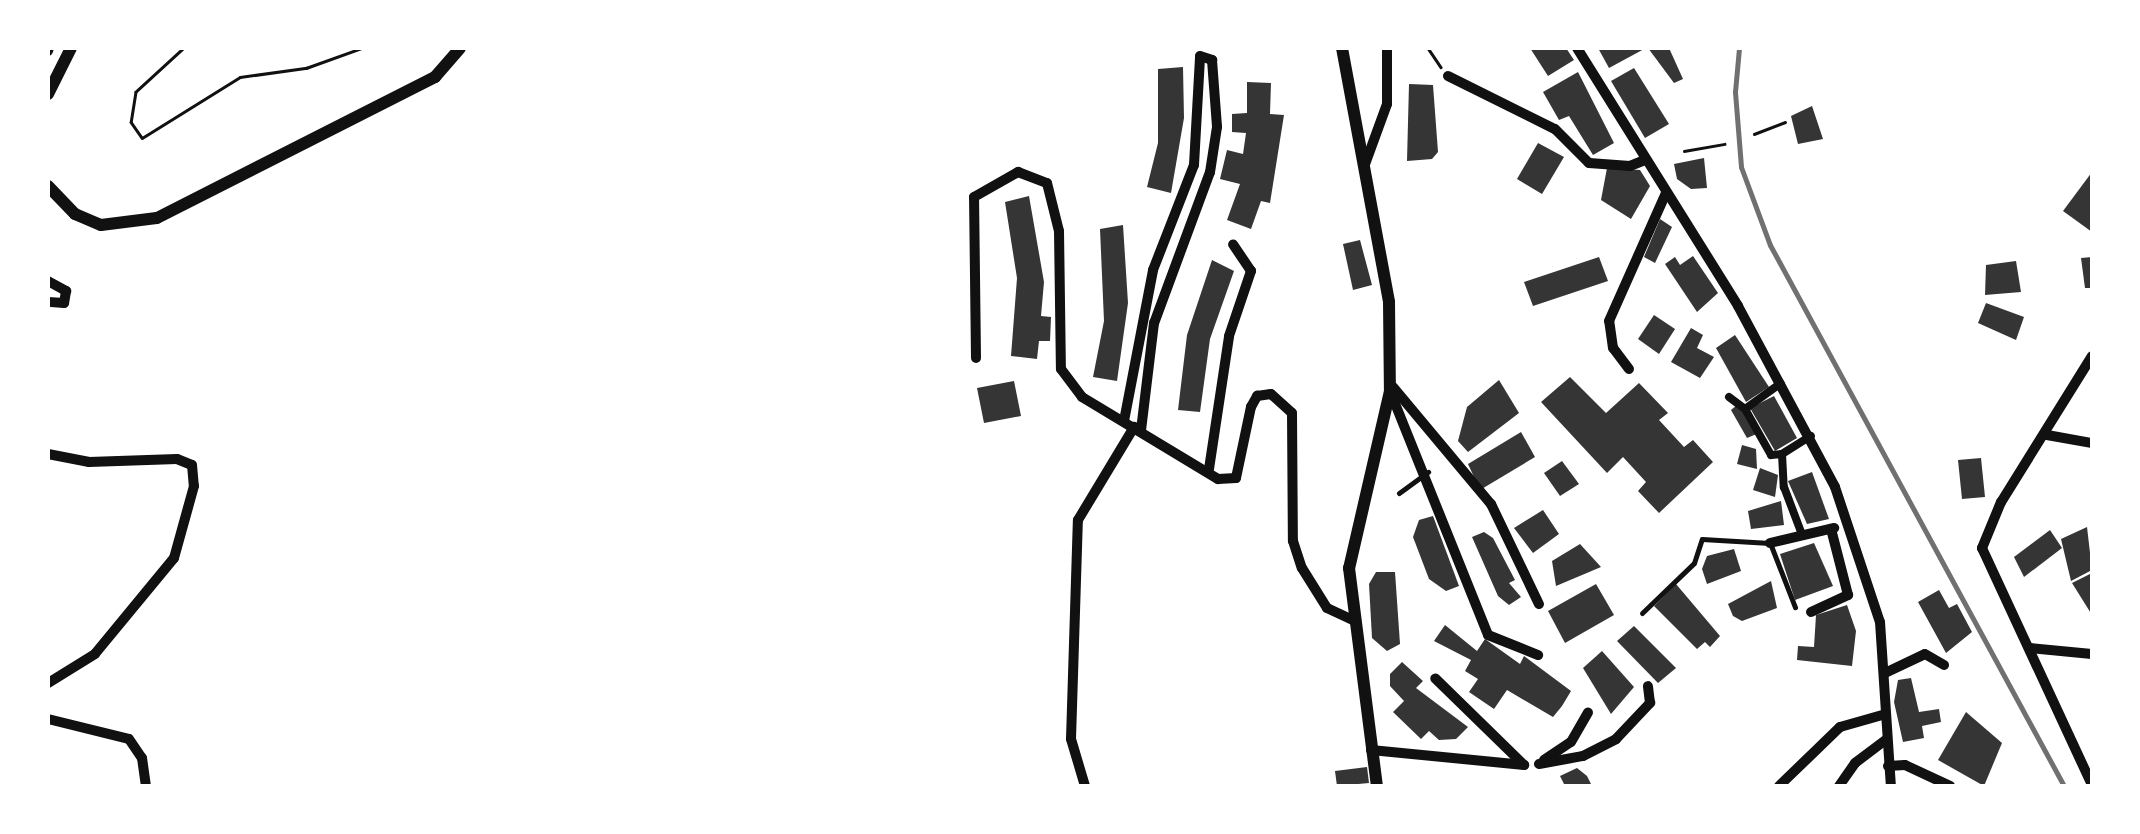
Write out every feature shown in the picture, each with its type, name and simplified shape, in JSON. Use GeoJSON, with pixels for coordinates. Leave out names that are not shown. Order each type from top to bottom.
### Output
{"type":"FeatureCollection","features":[{"type":"Feature","properties":{"kind":"street"},"geometry":{"type":"LineString","coordinates":[[48,94],[71,48]]}},
{"type":"Feature","properties":{"kind":"street"},"geometry":{"type":"LineString","coordinates":[[48,186],[75,214],[101,225],[157,218],[434,76],[460,48]]}},
{"type":"Feature","properties":{"kind":"street"},"geometry":{"type":"LineString","coordinates":[[1342,48],[1389,302],[1390,387],[1349,568],[1377,786]]}},
{"type":"Feature","properties":{"kind":"street"},"geometry":{"type":"LineString","coordinates":[[1364,167],[1387,104],[1387,48]]}},
{"type":"Feature","properties":{"kind":"street"},"geometry":{"type":"LineString","coordinates":[[1576,48],[1811,436],[1880,622],[1886,673],[1882,715],[1891,786]]}},
{"type":"Feature","properties":{"kind":"street"},"geometry":{"type":"LineString","coordinates":[[1085,786],[1072,738],[1078,520],[1133,426],[1154,322],[1210,172],[1217,127],[1212,60],[1200,56],[1194,165],[1153,270],[1133,426]]}},
{"type":"Feature","properties":{"kind":"street"},"geometry":{"type":"LineString","coordinates":[[1448,76],[1555,129],[1589,163],[1630,166],[1645,160]]}},
{"type":"Feature","properties":{"kind":"street"},"geometry":{"type":"LineString","coordinates":[[976,358],[974,197],[1018,172],[1047,183],[1059,231],[1061,369],[1082,397],[1209,469],[1218,478],[1236,478],[1257,396],[1271,394],[1292,413],[1293,542],[1327,608],[1353,620]]}},
{"type":"Feature","properties":{"kind":"street"},"geometry":{"type":"LineString","coordinates":[[1629,369],[1613,348],[1610,321],[1666,193]]}},
{"type":"Feature","properties":{"kind":"street"},"geometry":{"type":"LineString","coordinates":[[1209,469],[1229,336],[1250,271],[1234,244]]}},
{"type":"Feature","properties":{"kind":"street"},"geometry":{"type":"LineString","coordinates":[[48,281],[66,290],[64,303],[48,302]]}},
{"type":"Feature","properties":{"kind":"street"},"geometry":{"type":"LineString","coordinates":[[2092,356],[2047,436],[2001,502],[1982,548],[2092,784]]}},
{"type":"Feature","properties":{"kind":"street"},"geometry":{"type":"LineString","coordinates":[[1746,409],[1781,383]]}},
{"type":"Feature","properties":{"kind":"street"},"geometry":{"type":"LineString","coordinates":[[1390,387],[1428,472],[1488,636],[1538,655]]}},
{"type":"Feature","properties":{"kind":"street"},"geometry":{"type":"LineString","coordinates":[[1390,387],[1491,504],[1538,604]]}},
{"type":"Feature","properties":{"kind":"street"},"geometry":{"type":"LineString","coordinates":[[1729,398],[1746,409],[1771,456],[1782,454],[1811,436]]}},
{"type":"Feature","properties":{"kind":"street"},"geometry":{"type":"LineString","coordinates":[[2047,436],[2092,443]]}},
{"type":"Feature","properties":{"kind":"street"},"geometry":{"type":"LineString","coordinates":[[48,454],[89,462],[177,459],[192,465],[194,486],[174,558],[95,654],[48,683]]}},
{"type":"Feature","properties":{"kind":"street"},"geometry":{"type":"LineString","coordinates":[[1782,454],[1784,487],[1801,532]]}},
{"type":"Feature","properties":{"kind":"street"},"geometry":{"type":"LineString","coordinates":[[1770,544],[1801,532],[1845,526]]}},
{"type":"Feature","properties":{"kind":"street"},"geometry":{"type":"LineString","coordinates":[[1812,612],[1848,595],[1831,528]]}},
{"type":"Feature","properties":{"kind":"street"},"geometry":{"type":"LineString","coordinates":[[2030,648],[2092,654]]}},
{"type":"Feature","properties":{"kind":"street"},"geometry":{"type":"LineString","coordinates":[[1886,673],[1925,654],[1944,666]]}},
{"type":"Feature","properties":{"kind":"street"},"geometry":{"type":"LineString","coordinates":[[1436,678],[1524,765]]}},
{"type":"Feature","properties":{"kind":"street"},"geometry":{"type":"LineString","coordinates":[[1371,750],[1524,765],[1583,756],[1616,739],[1650,703],[1648,686]]}},
{"type":"Feature","properties":{"kind":"street"},"geometry":{"type":"LineString","coordinates":[[1539,764],[1571,742],[1588,712]]}},
{"type":"Feature","properties":{"kind":"street"},"geometry":{"type":"LineString","coordinates":[[1779,786],[1840,727],[1882,715]]}},
{"type":"Feature","properties":{"kind":"street"},"geometry":{"type":"LineString","coordinates":[[48,719],[129,739],[142,758],[146,786]]}},
{"type":"Feature","properties":{"kind":"street"},"geometry":{"type":"LineString","coordinates":[[1839,786],[1855,763],[1885,740]]}},
{"type":"Feature","properties":{"kind":"street"},"geometry":{"type":"LineString","coordinates":[[1888,766],[1905,766],[1950,786]]}},
{"type":"Feature","properties":{"kind":"lane"},"geometry":{"type":"LineString","coordinates":[[1399,494],[1428,472]]}},
{"type":"Feature","properties":{"kind":"lane"},"geometry":{"type":"LineString","coordinates":[[1642,613],[1694,563],[1702,538],[1770,544],[1795,608]]}},
{"type":"Feature","properties":{"kind":"path"},"geometry":{"type":"LineString","coordinates":[[184,48],[136,92],[131,122],[142,138],[240,77],[306,68],[362,48]]}},
{"type":"Feature","properties":{"kind":"path"},"geometry":{"type":"LineString","coordinates":[[1428,48],[1448,76]]}},
{"type":"Feature","properties":{"kind":"path"},"geometry":{"type":"LineString","coordinates":[[1754,134],[1785,122]]}},
{"type":"Feature","properties":{"kind":"path"},"geometry":{"type":"LineString","coordinates":[[1684,151],[1724,144]]}},
{"type":"Feature","properties":{"kind":"building"},"geometry":{"type":"Polygon","coordinates":[[[1530,48],[1566,48],[1574,60],[1548,76],[1530,48]]]}},
{"type":"Feature","properties":{"kind":"building"},"geometry":{"type":"Polygon","coordinates":[[[1598,48],[1646,48],[1609,68],[1598,48]]]}},
{"type":"Feature","properties":{"kind":"building"},"geometry":{"type":"Polygon","coordinates":[[[1648,48],[1669,48],[1683,79],[1674,83],[1648,48]]]}},
{"type":"Feature","properties":{"kind":"building"},"geometry":{"type":"Polygon","coordinates":[[[1183,67],[1184,118],[1171,193],[1147,187],[1158,143],[1158,69],[1183,67]]]}},
{"type":"Feature","properties":{"kind":"building"},"geometry":{"type":"Polygon","coordinates":[[[1634,68],[1669,124],[1645,138],[1611,81],[1634,68]]]}},
{"type":"Feature","properties":{"kind":"building"},"geometry":{"type":"Polygon","coordinates":[[[1578,72],[1614,143],[1593,155],[1569,116],[1559,120],[1543,92],[1578,72]]]}},
{"type":"Feature","properties":{"kind":"building"},"geometry":{"type":"Polygon","coordinates":[[[1247,82],[1271,83],[1270,114],[1284,115],[1270,203],[1261,201],[1251,229],[1227,220],[1240,184],[1220,179],[1227,150],[1243,154],[1246,133],[1232,132],[1232,114],[1247,113],[1247,82]]]}},
{"type":"Feature","properties":{"kind":"building"},"geometry":{"type":"Polygon","coordinates":[[[1409,84],[1433,85],[1438,152],[1432,159],[1407,161],[1409,84]]]}},
{"type":"Feature","properties":{"kind":"building"},"geometry":{"type":"Polygon","coordinates":[[[1812,106],[1823,139],[1798,144],[1791,116],[1812,106]]]}},
{"type":"Feature","properties":{"kind":"building"},"geometry":{"type":"Polygon","coordinates":[[[1538,143],[1564,157],[1542,194],[1517,179],[1538,143]]]}},
{"type":"Feature","properties":{"kind":"building"},"geometry":{"type":"Polygon","coordinates":[[[1704,158],[1707,188],[1691,189],[1677,179],[1674,164],[1704,158]]]}},
{"type":"Feature","properties":{"kind":"building"},"geometry":{"type":"Polygon","coordinates":[[[1607,168],[1640,170],[1650,186],[1631,219],[1601,200],[1607,168]]]}},
{"type":"Feature","properties":{"kind":"building"},"geometry":{"type":"Polygon","coordinates":[[[2092,172],[2092,232],[2063,211],[2092,172]]]}},
{"type":"Feature","properties":{"kind":"building"},"geometry":{"type":"Polygon","coordinates":[[[1029,196],[1044,282],[1041,316],[1051,317],[1050,341],[1039,341],[1037,359],[1011,356],[1017,278],[1005,202],[1029,196]]]}},
{"type":"Feature","properties":{"kind":"building"},"geometry":{"type":"Polygon","coordinates":[[[1660,219],[1672,227],[1655,263],[1644,257],[1660,219]]]}},
{"type":"Feature","properties":{"kind":"building"},"geometry":{"type":"Polygon","coordinates":[[[1123,225],[1128,303],[1117,381],[1093,377],[1104,321],[1100,229],[1123,225]]]}},
{"type":"Feature","properties":{"kind":"building"},"geometry":{"type":"Polygon","coordinates":[[[1360,240],[1372,285],[1353,290],[1343,244],[1360,240]]]}},
{"type":"Feature","properties":{"kind":"building"},"geometry":{"type":"Polygon","coordinates":[[[1693,256],[1718,293],[1697,312],[1665,264],[1675,257],[1680,265],[1693,256]]]}},
{"type":"Feature","properties":{"kind":"building"},"geometry":{"type":"Polygon","coordinates":[[[1599,257],[1608,281],[1533,306],[1524,282],[1599,257]]]}},
{"type":"Feature","properties":{"kind":"building"},"geometry":{"type":"Polygon","coordinates":[[[2092,257],[2092,288],[2085,288],[2081,258],[2092,257]]]}},
{"type":"Feature","properties":{"kind":"building"},"geometry":{"type":"Polygon","coordinates":[[[1212,260],[1234,271],[1210,339],[1200,412],[1178,410],[1187,335],[1212,260]]]}},
{"type":"Feature","properties":{"kind":"building"},"geometry":{"type":"Polygon","coordinates":[[[2016,261],[2021,292],[1985,295],[1986,265],[2016,261]]]}},
{"type":"Feature","properties":{"kind":"building"},"geometry":{"type":"Polygon","coordinates":[[[1986,303],[2024,317],[2016,340],[1978,323],[1986,303]]]}},
{"type":"Feature","properties":{"kind":"building"},"geometry":{"type":"Polygon","coordinates":[[[1654,315],[1675,329],[1659,354],[1638,339],[1654,315]]]}},
{"type":"Feature","properties":{"kind":"building"},"geometry":{"type":"Polygon","coordinates":[[[1691,328],[1703,335],[1697,348],[1714,357],[1700,378],[1671,362],[1691,328]]]}},
{"type":"Feature","properties":{"kind":"building"},"geometry":{"type":"Polygon","coordinates":[[[1735,335],[1769,387],[1746,402],[1716,348],[1735,335]]]}},
{"type":"Feature","properties":{"kind":"building"},"geometry":{"type":"Polygon","coordinates":[[[1570,377],[1606,413],[1639,383],[1668,413],[1659,420],[1684,447],[1693,440],[1713,462],[1659,513],[1638,491],[1646,482],[1623,457],[1607,473],[1541,402],[1570,377]]]}},
{"type":"Feature","properties":{"kind":"building"},"geometry":{"type":"Polygon","coordinates":[[[1499,380],[1519,413],[1468,452],[1458,441],[1467,407],[1499,380]]]}},
{"type":"Feature","properties":{"kind":"building"},"geometry":{"type":"Polygon","coordinates":[[[1014,381],[1021,416],[984,423],[977,388],[1014,381]]]}},
{"type":"Feature","properties":{"kind":"building"},"geometry":{"type":"Polygon","coordinates":[[[1774,396],[1797,438],[1775,451],[1750,408],[1774,396]]]}},
{"type":"Feature","properties":{"kind":"building"},"geometry":{"type":"Polygon","coordinates":[[[1737,405],[1759,433],[1747,438],[1731,410],[1737,405]]]}},
{"type":"Feature","properties":{"kind":"building"},"geometry":{"type":"Polygon","coordinates":[[[1521,432],[1535,457],[1480,490],[1468,464],[1521,432]]]}},
{"type":"Feature","properties":{"kind":"building"},"geometry":{"type":"Polygon","coordinates":[[[1742,445],[1756,449],[1757,469],[1737,464],[1742,445]]]}},
{"type":"Feature","properties":{"kind":"building"},"geometry":{"type":"Polygon","coordinates":[[[1981,458],[1985,497],[1962,499],[1958,460],[1981,458]]]}},
{"type":"Feature","properties":{"kind":"building"},"geometry":{"type":"Polygon","coordinates":[[[1562,461],[1579,484],[1560,496],[1544,473],[1562,461]]]}},
{"type":"Feature","properties":{"kind":"building"},"geometry":{"type":"Polygon","coordinates":[[[1760,468],[1778,475],[1775,497],[1753,490],[1760,468]]]}},
{"type":"Feature","properties":{"kind":"building"},"geometry":{"type":"Polygon","coordinates":[[[1812,472],[1829,519],[1807,524],[1788,481],[1812,472]]]}},
{"type":"Feature","properties":{"kind":"building"},"geometry":{"type":"Polygon","coordinates":[[[1781,501],[1784,525],[1751,529],[1748,511],[1781,501]]]}},
{"type":"Feature","properties":{"kind":"building"},"geometry":{"type":"Polygon","coordinates":[[[1543,510],[1559,534],[1533,553],[1514,528],[1543,510]]]}},
{"type":"Feature","properties":{"kind":"building"},"geometry":{"type":"Polygon","coordinates":[[[1433,516],[1459,586],[1446,591],[1429,579],[1413,537],[1419,520],[1433,516]]]}},
{"type":"Feature","properties":{"kind":"building"},"geometry":{"type":"Polygon","coordinates":[[[2087,527],[2092,570],[2071,581],[2061,539],[2087,527]]]}},
{"type":"Feature","properties":{"kind":"building"},"geometry":{"type":"Polygon","coordinates":[[[2050,530],[2062,548],[2024,577],[2014,557],[2050,530]]]}},
{"type":"Feature","properties":{"kind":"building"},"geometry":{"type":"Polygon","coordinates":[[[1484,532],[1493,538],[1515,580],[1509,583],[1521,597],[1509,605],[1498,596],[1472,537],[1484,532]]]}},
{"type":"Feature","properties":{"kind":"building"},"geometry":{"type":"Polygon","coordinates":[[[1814,543],[1833,586],[1795,600],[1780,554],[1814,543]]]}},
{"type":"Feature","properties":{"kind":"building"},"geometry":{"type":"Polygon","coordinates":[[[1580,544],[1601,567],[1556,586],[1552,561],[1580,544]]]}},
{"type":"Feature","properties":{"kind":"building"},"geometry":{"type":"Polygon","coordinates":[[[1734,549],[1741,571],[1707,584],[1702,569],[1707,556],[1734,549]]]}},
{"type":"Feature","properties":{"kind":"building"},"geometry":{"type":"Polygon","coordinates":[[[1376,572],[1395,572],[1400,644],[1387,651],[1372,638],[1369,584],[1376,572]]]}},
{"type":"Feature","properties":{"kind":"building"},"geometry":{"type":"Polygon","coordinates":[[[2092,573],[2092,615],[2072,583],[2092,573]]]}},
{"type":"Feature","properties":{"kind":"building"},"geometry":{"type":"Polygon","coordinates":[[[1771,581],[1777,608],[1742,621],[1733,616],[1728,604],[1771,581]]]}},
{"type":"Feature","properties":{"kind":"building"},"geometry":{"type":"Polygon","coordinates":[[[1596,584],[1614,615],[1565,643],[1548,611],[1596,584]]]}},
{"type":"Feature","properties":{"kind":"building"},"geometry":{"type":"Polygon","coordinates":[[[1676,584],[1720,636],[1710,647],[1705,642],[1697,649],[1654,606],[1676,584]]]}},
{"type":"Feature","properties":{"kind":"building"},"geometry":{"type":"Polygon","coordinates":[[[1939,590],[1949,608],[1957,604],[1972,632],[1946,653],[1918,602],[1939,590]]]}},
{"type":"Feature","properties":{"kind":"building"},"geometry":{"type":"Polygon","coordinates":[[[1847,605],[1856,631],[1852,666],[1797,660],[1798,646],[1814,647],[1816,615],[1847,605]]]}},
{"type":"Feature","properties":{"kind":"building"},"geometry":{"type":"Polygon","coordinates":[[[1445,625],[1477,651],[1485,639],[1520,664],[1524,656],[1571,691],[1562,706],[1553,717],[1507,690],[1494,709],[1469,692],[1478,679],[1465,671],[1471,660],[1434,641],[1445,625]]]}},
{"type":"Feature","properties":{"kind":"building"},"geometry":{"type":"Polygon","coordinates":[[[1634,626],[1676,668],[1658,683],[1617,641],[1634,626]]]}},
{"type":"Feature","properties":{"kind":"building"},"geometry":{"type":"Polygon","coordinates":[[[1602,651],[1634,687],[1611,714],[1583,668],[1602,651]]]}},
{"type":"Feature","properties":{"kind":"building"},"geometry":{"type":"Polygon","coordinates":[[[1402,662],[1423,681],[1416,688],[1468,727],[1456,739],[1439,740],[1429,731],[1421,739],[1393,712],[1404,701],[1390,686],[1390,674],[1402,662]]]}},
{"type":"Feature","properties":{"kind":"building"},"geometry":{"type":"Polygon","coordinates":[[[1911,678],[1919,712],[1939,709],[1941,722],[1922,726],[1924,738],[1903,742],[1894,702],[1898,680],[1911,678]]]}},
{"type":"Feature","properties":{"kind":"building"},"geometry":{"type":"Polygon","coordinates":[[[1966,712],[2002,743],[1984,786],[1938,760],[1966,712]]]}},
{"type":"Feature","properties":{"kind":"building"},"geometry":{"type":"Polygon","coordinates":[[[1367,767],[1369,783],[1337,786],[1335,771],[1367,767]]]}},
{"type":"Feature","properties":{"kind":"building"},"geometry":{"type":"Polygon","coordinates":[[[1577,768],[1592,786],[1565,786],[1560,776],[1577,768]]]}},
{"type":"Feature","properties":{"kind":"railway"},"geometry":{"type":"LineString","coordinates":[[1739,48],[1735,92],[1741,167],[1770,245],[2064,786]]}}]}
